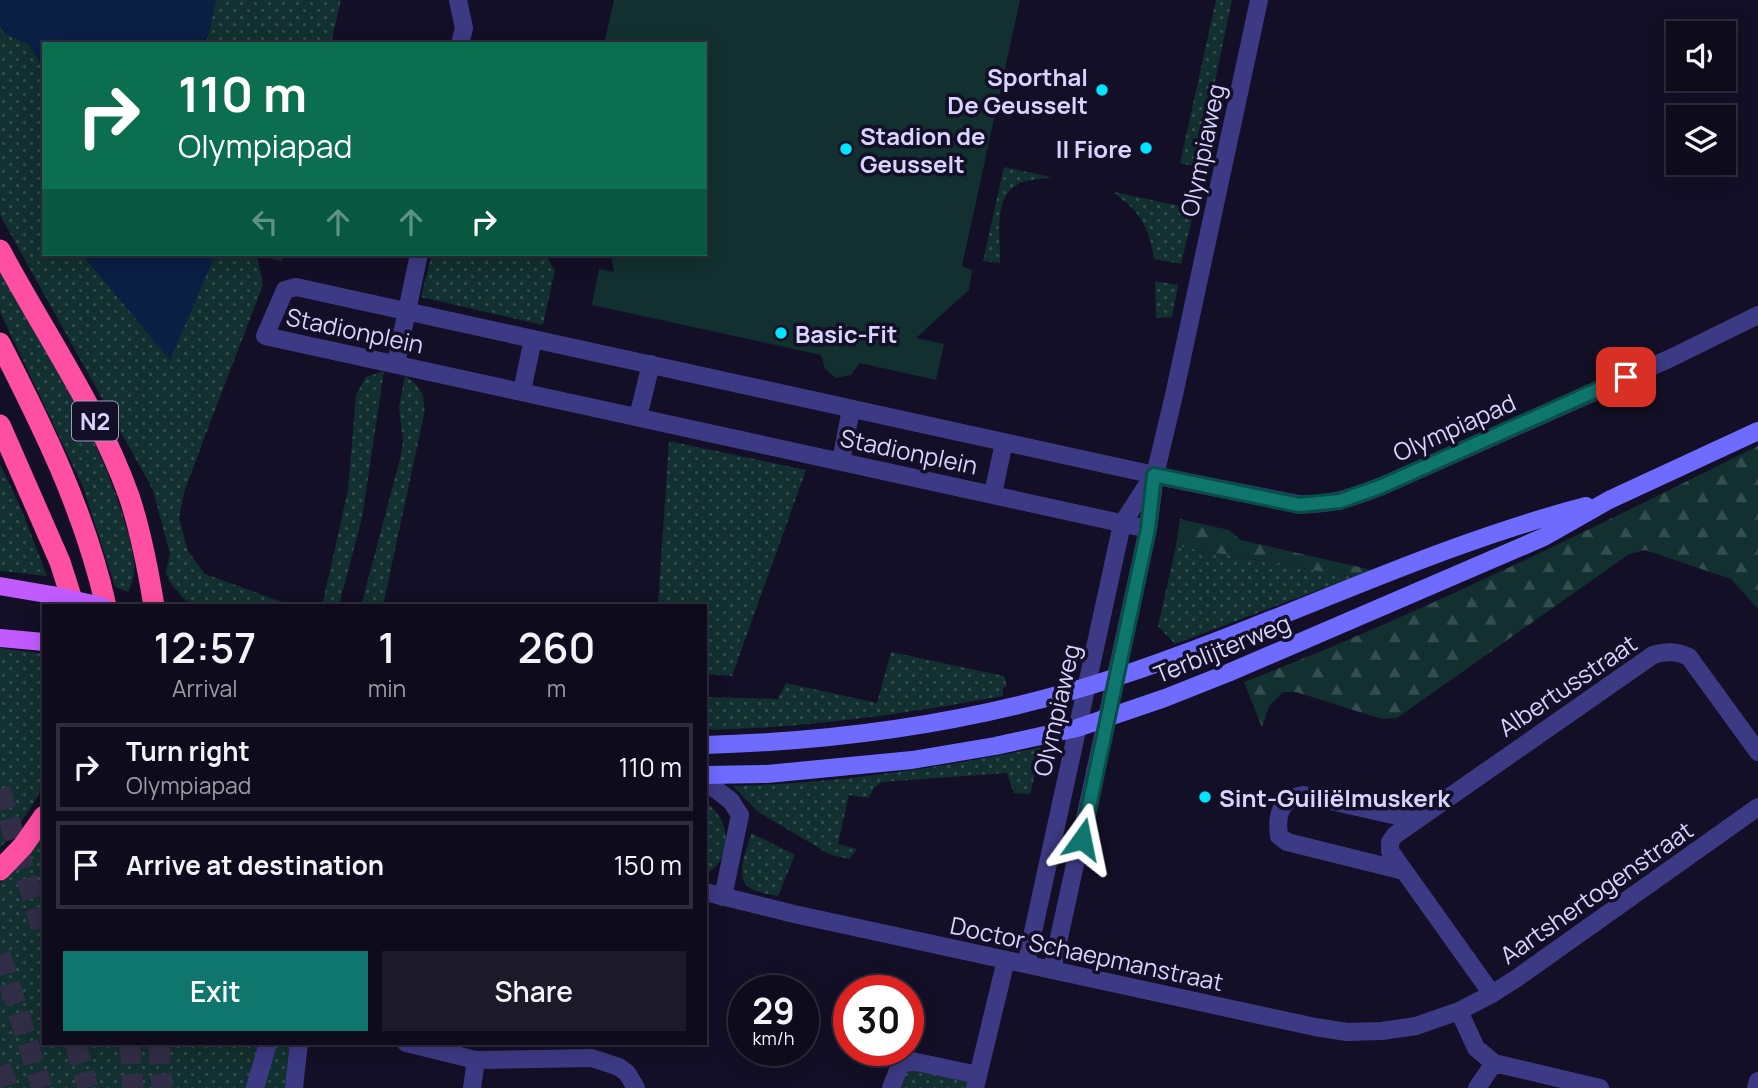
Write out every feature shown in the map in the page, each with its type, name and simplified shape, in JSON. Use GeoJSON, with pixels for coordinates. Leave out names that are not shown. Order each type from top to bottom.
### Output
{"type":"FeatureCollection","features":[{"type":"Feature","properties":{"kind":"highway","name":"N2"},"geometry":{"type":"LineString","coordinates":[[0,250],[88,407],[119,471],[145,553],[154,604]]}},
{"type":"Feature","properties":{"kind":"highway","name":"N2"},"geometry":{"type":"LineString","coordinates":[[0,343],[70,489],[89,546],[104,604]]}},
{"type":"Feature","properties":{"kind":"highway"},"geometry":{"type":"LineString","coordinates":[[0,425],[61,562],[73,604]]}},
{"type":"Feature","properties":{"kind":"highway"},"geometry":{"type":"LineString","coordinates":[[0,870],[23,846],[42,819]]}},
{"type":"Feature","properties":{"kind":"main road","name":"Terblijterweg"},"geometry":{"type":"LineString","coordinates":[[707,775],[792,772],[912,760],[1077,728],[1228,673],[1544,537],[1609,500],[1758,431]]}},
{"type":"Feature","properties":{"kind":"main road","name":"Terblijterweg"},"geometry":{"type":"LineString","coordinates":[[707,745],[842,736],[915,726],[1000,709],[1087,687],[1193,650],[1331,595],[1537,519],[1609,500]]}},
{"type":"Feature","properties":{"kind":"main road"},"geometry":{"type":"LineString","coordinates":[[0,586],[95,604]]}},
{"type":"Feature","properties":{"kind":"main road"},"geometry":{"type":"LineString","coordinates":[[0,638],[42,642]]}},
{"type":"Feature","properties":{"kind":"street"},"geometry":{"type":"LineString","coordinates":[[458,0],[464,28],[460,42]]}},
{"type":"Feature","properties":{"kind":"street","name":"Olympiaweg"},"geometry":{"type":"LineString","coordinates":[[1052,970],[1148,529],[1154,475],[1181,366],[1259,0]]}},
{"type":"Feature","properties":{"kind":"street"},"geometry":{"type":"LineString","coordinates":[[396,363],[419,256]]}},
{"type":"Feature","properties":{"kind":"street","name":"Stadionplein"},"geometry":{"type":"LineString","coordinates":[[1148,529],[265,336],[285,289],[296,287],[1154,475]]}},
{"type":"Feature","properties":{"kind":"street","name":"Olympiapad"},"geometry":{"type":"LineString","coordinates":[[1154,475],[1299,505],[1350,498],[1671,358],[1758,315]]}},
{"type":"Feature","properties":{"kind":"street"},"geometry":{"type":"LineString","coordinates":[[522,391],[533,339]]}},
{"type":"Feature","properties":{"kind":"street"},"geometry":{"type":"LineString","coordinates":[[638,417],[651,364]]}},
{"type":"Feature","properties":{"kind":"street"},"geometry":{"type":"LineString","coordinates":[[841,461],[851,408]]}},
{"type":"Feature","properties":{"kind":"street"},"geometry":{"type":"LineString","coordinates":[[993,494],[1004,442]]}},
{"type":"Feature","properties":{"kind":"street","name":"Olympiaweg"},"geometry":{"type":"LineString","coordinates":[[1026,964],[1122,524],[1154,475]]}},
{"type":"Feature","properties":{"kind":"street","name":"Albertusstraat"},"geometry":{"type":"LineString","coordinates":[[1404,871],[1390,852],[1390,842],[1395,835],[1653,655],[1665,651],[1678,652],[1689,657],[1758,752]]}},
{"type":"Feature","properties":{"kind":"street"},"geometry":{"type":"LineString","coordinates":[[707,783],[731,802],[740,815],[723,897]]}},
{"type":"Feature","properties":{"kind":"street"},"geometry":{"type":"LineString","coordinates":[[1415,820],[1304,795],[1293,796],[1283,802],[1277,824],[1279,836],[1287,842],[1404,871],[1492,995]]}},
{"type":"Feature","properties":{"kind":"street","name":"Aartshertogenstraat"},"geometry":{"type":"LineString","coordinates":[[1459,1011],[1492,995],[1758,807]]}},
{"type":"Feature","properties":{"kind":"street","name":"Doctor Schaepmanstraat"},"geometry":{"type":"LineString","coordinates":[[707,893],[1315,1027],[1348,1032],[1382,1031],[1416,1026],[1459,1011]]}},
{"type":"Feature","properties":{"kind":"street"},"geometry":{"type":"LineString","coordinates":[[891,1088],[900,1065],[912,1061],[977,1082],[1006,960]]}},
{"type":"Feature","properties":{"kind":"street"},"geometry":{"type":"LineString","coordinates":[[1459,1011],[1476,1048],[1494,1063],[1600,1088]]}},
{"type":"Feature","properties":{"kind":"street"},"geometry":{"type":"LineString","coordinates":[[255,1088],[267,1045]]}},
{"type":"Feature","properties":{"kind":"street"},"geometry":{"type":"LineString","coordinates":[[294,1088],[299,1045]]}},
{"type":"Feature","properties":{"kind":"street"},"geometry":{"type":"LineString","coordinates":[[413,1045],[476,1060],[592,1058],[619,1067],[636,1088]]}},
{"type":"Feature","properties":{"kind":"street"},"geometry":{"type":"LineString","coordinates":[[472,1088],[476,1060]]}},
{"type":"Feature","properties":{"kind":"street"},"geometry":{"type":"LineString","coordinates":[[1477,1088],[1494,1063]]}},
{"type":"Feature","properties":{"kind":"street"},"geometry":{"type":"LineString","coordinates":[[1756,1088],[1758,1081]]}},
{"type":"Feature","properties":{"kind":"green space"},"geometry":{"type":"Polygon","coordinates":[[[216,0],[341,0],[331,42],[206,42],[216,0]]]}},
{"type":"Feature","properties":{"kind":"green space","name":"Stadion de Geusselt"},"geometry":{"type":"Polygon","coordinates":[[[614,0],[1020,0],[962,266],[972,270],[969,290],[916,338],[944,344],[936,380],[860,363],[851,375],[836,378],[825,369],[821,355],[592,305],[599,269],[614,272],[611,256],[707,256],[707,42],[604,42],[614,0]]]}},
{"type":"Feature","properties":{"kind":"green space"},"geometry":{"type":"Polygon","coordinates":[[[1216,0],[1232,0],[1197,167],[1180,163],[1216,0]]]}},
{"type":"Feature","properties":{"kind":"green space"},"geometry":{"type":"Polygon","coordinates":[[[0,25],[4,33],[29,44],[42,67],[42,256],[84,256],[170,359],[212,256],[257,256],[263,285],[184,493],[179,518],[188,551],[205,574],[287,604],[197,604],[185,600],[169,581],[166,572],[170,554],[153,490],[0,215],[0,25]]]}},
{"type":"Feature","properties":{"kind":"green space"},"geometry":{"type":"Polygon","coordinates":[[[1004,167],[1051,177],[1023,182],[1006,196],[1000,217],[1000,263],[983,261],[1004,167]]]}},
{"type":"Feature","properties":{"kind":"green space"},"geometry":{"type":"Polygon","coordinates":[[[1114,192],[1189,208],[1187,218],[1192,219],[1181,264],[1154,259],[1144,225],[1131,207],[1114,192]]]}},
{"type":"Feature","properties":{"kind":"green space"},"geometry":{"type":"Polygon","coordinates":[[[261,256],[283,256],[282,261],[261,256]]]}},
{"type":"Feature","properties":{"kind":"green space"},"geometry":{"type":"Polygon","coordinates":[[[431,256],[546,256],[555,270],[543,325],[421,297],[431,256]]]}},
{"type":"Feature","properties":{"kind":"green space"},"geometry":{"type":"Polygon","coordinates":[[[0,270],[71,396],[103,462],[133,551],[134,575],[128,592],[115,587],[83,487],[0,312],[0,270]]]}},
{"type":"Feature","properties":{"kind":"green space"},"geometry":{"type":"Polygon","coordinates":[[[1155,281],[1178,285],[1172,317],[1156,318],[1155,281]]]}},
{"type":"Feature","properties":{"kind":"green space"},"geometry":{"type":"Polygon","coordinates":[[[384,371],[362,518],[339,604],[322,604],[348,490],[356,395],[366,377],[384,371]]]}},
{"type":"Feature","properties":{"kind":"green space"},"geometry":{"type":"Polygon","coordinates":[[[405,376],[415,383],[421,392],[424,415],[383,604],[362,604],[401,455],[403,441],[399,407],[405,376]]]}},
{"type":"Feature","properties":{"kind":"green space"},"geometry":{"type":"Polygon","coordinates":[[[669,441],[806,470],[732,676],[707,674],[707,604],[658,604],[669,441]]]}},
{"type":"Feature","properties":{"kind":"green space"},"geometry":{"type":"Polygon","coordinates":[[[1758,446],[1758,609],[1731,579],[1645,550],[1629,554],[1397,718],[1382,719],[1296,692],[1283,692],[1269,706],[1262,727],[1244,682],[1439,600],[1758,446]]]}},
{"type":"Feature","properties":{"kind":"green space"},"geometry":{"type":"Polygon","coordinates":[[[0,464],[21,508],[47,576],[0,571],[0,464]]]}},
{"type":"Feature","properties":{"kind":"green space"},"geometry":{"type":"Polygon","coordinates":[[[1180,519],[1229,530],[1241,540],[1372,570],[1353,577],[1176,546],[1180,519]]]}},
{"type":"Feature","properties":{"kind":"green space"},"geometry":{"type":"Polygon","coordinates":[[[1176,546],[1353,577],[1175,644],[1158,626],[1176,546]]]}},
{"type":"Feature","properties":{"kind":"green space"},"geometry":{"type":"Polygon","coordinates":[[[0,648],[42,654],[42,787],[25,817],[0,848],[0,648]]]}},
{"type":"Feature","properties":{"kind":"green space"},"geometry":{"type":"Polygon","coordinates":[[[891,652],[1004,676],[1007,686],[1003,688],[1003,696],[892,714],[818,723],[707,730],[707,697],[778,699],[786,683],[877,703],[891,652]]]}},
{"type":"Feature","properties":{"kind":"green space"},"geometry":{"type":"Polygon","coordinates":[[[1042,747],[1030,794],[1014,793],[1007,773],[881,782],[873,789],[869,798],[849,795],[838,844],[857,849],[849,859],[831,855],[758,812],[733,786],[811,782],[889,773],[1042,747]]]}},
{"type":"Feature","properties":{"kind":"green space"},"geometry":{"type":"Polygon","coordinates":[[[707,804],[714,809],[725,829],[725,850],[714,868],[707,873],[707,804]]]}},
{"type":"Feature","properties":{"kind":"green space"},"geometry":{"type":"Polygon","coordinates":[[[751,833],[795,855],[778,896],[756,891],[745,883],[742,870],[751,833]]]}},
{"type":"Feature","properties":{"kind":"green space"},"geometry":{"type":"Polygon","coordinates":[[[42,838],[42,1045],[294,1045],[285,1088],[0,1088],[0,883],[42,838]]]}},
{"type":"Feature","properties":{"kind":"green space"},"geometry":{"type":"Polygon","coordinates":[[[917,1066],[972,1079],[970,1088],[897,1088],[904,1069],[917,1066]]]}},
{"type":"Feature","properties":{"kind":"water"},"geometry":{"type":"Polygon","coordinates":[[[0,0],[216,0],[206,42],[42,42],[42,67],[29,44],[4,33],[0,25],[0,0]]]}},
{"type":"Feature","properties":{"kind":"water"},"geometry":{"type":"Polygon","coordinates":[[[84,256],[215,256],[170,360],[84,256]]]}},
{"type":"Feature","properties":{"kind":"tunnel"},"geometry":{"type":"LineString","coordinates":[[0,789],[42,929]]}},
{"type":"Feature","properties":{"kind":"tunnel"},"geometry":{"type":"LineString","coordinates":[[0,954],[42,1088]]}},
{"type":"Feature","properties":{"kind":"tunnel"},"geometry":{"type":"LineString","coordinates":[[76,1045],[88,1088]]}},
{"type":"Feature","properties":{"kind":"tunnel"},"geometry":{"type":"LineString","coordinates":[[130,1045],[133,1088]]}},
{"type":"Feature","properties":{"kind":"tunnel"},"geometry":{"type":"LineString","coordinates":[[159,1045],[162,1088]]}},
{"type":"Feature","properties":{"kind":"tunnel"},"geometry":{"type":"LineString","coordinates":[[0,1066],[8,1088]]}},
{"type":"Feature","properties":{"kind":"place","name":"Sporthal De Geusselt"},"geometry":{"type":"Point","coordinates":[1102,90]}},
{"type":"Feature","properties":{"kind":"place","name":"Il Fiore"},"geometry":{"type":"Point","coordinates":[1146,148]}},
{"type":"Feature","properties":{"kind":"place","name":"Stadion de Geusselt"},"geometry":{"type":"Point","coordinates":[846,149]}},
{"type":"Feature","properties":{"kind":"place","name":"Basic-Fit"},"geometry":{"type":"Point","coordinates":[781,333]}},
{"type":"Feature","properties":{"kind":"place","name":"Sint-Guiliëlmuskerk"},"geometry":{"type":"Point","coordinates":[1205,797]}},
{"type":"Feature","properties":{"kind":"route"},"geometry":{"type":"LineString","coordinates":[[1082,839],[1148,529],[1154,475],[1299,505],[1340,501],[1382,486],[1626,377]]}}]}
